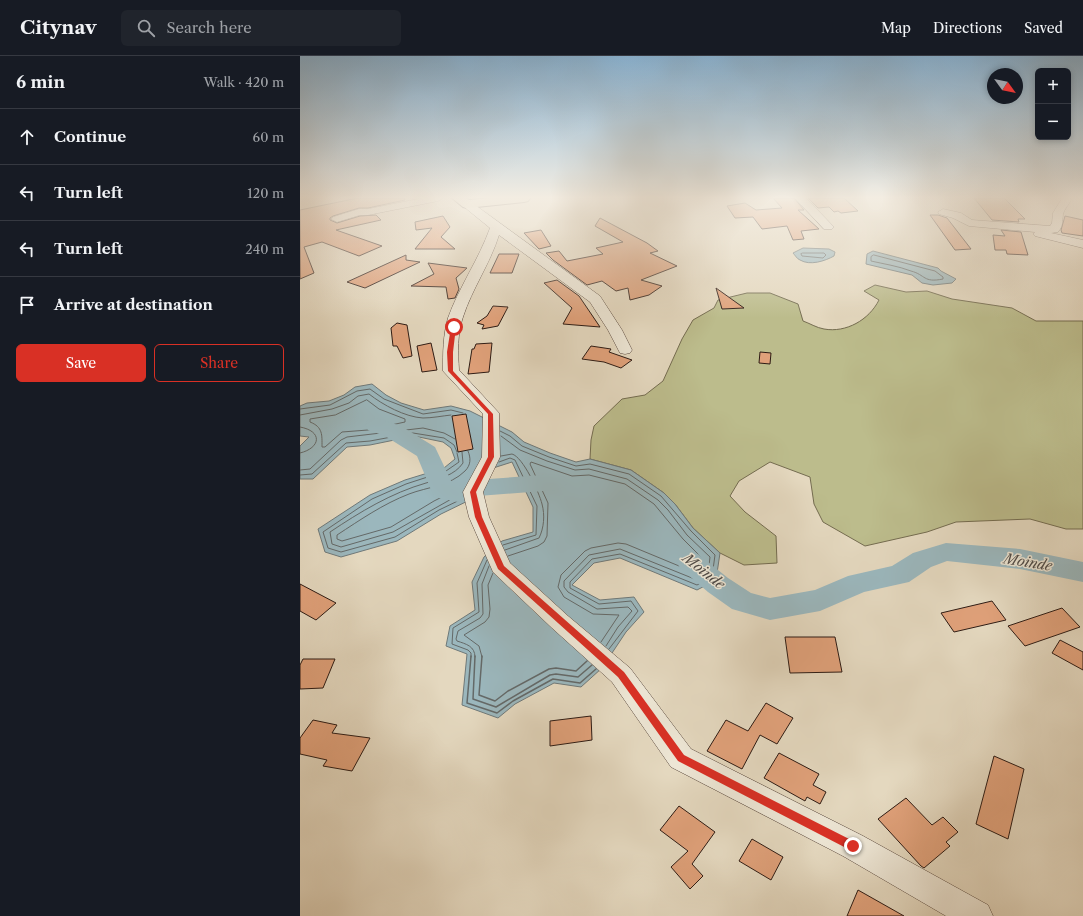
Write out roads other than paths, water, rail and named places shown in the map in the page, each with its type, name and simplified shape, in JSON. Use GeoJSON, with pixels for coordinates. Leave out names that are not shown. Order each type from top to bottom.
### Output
{"type":"FeatureCollection","features":[{"type":"Feature","properties":{"kind":"street"},"geometry":{"type":"LineString","coordinates":[[493,238],[457,312],[450,352],[451,371],[491,414],[491,457],[473,492],[478,517],[501,567],[621,675],[681,758],[853,846],[977,916]]}},
{"type":"Feature","properties":{"kind":"street"},"geometry":{"type":"LineString","coordinates":[[511,238],[595,299],[615,330],[625,350]]}},
{"type":"Feature","properties":{"kind":"street"},"geometry":{"type":"LineString","coordinates":[[1060,238],[1083,244]]}},
{"type":"Feature","properties":{"kind":"water"},"geometry":{"type":"Polygon","coordinates":[[[803,248],[829,249],[835,252],[834,256],[826,260],[808,263],[797,258],[793,253],[803,248]]]}},
{"type":"Feature","properties":{"kind":"water"},"geometry":{"type":"Polygon","coordinates":[[[873,251],[938,268],[956,279],[952,283],[933,285],[922,283],[912,275],[866,264],[867,254],[873,251]]]}},
{"type":"Feature","properties":{"kind":"water"},"geometry":{"type":"Polygon","coordinates":[[[372,384],[386,395],[401,403],[424,410],[451,406],[470,411],[512,432],[524,442],[576,462],[590,459],[631,470],[664,493],[675,504],[693,528],[720,553],[716,580],[697,590],[620,558],[594,563],[572,585],[600,600],[634,597],[644,612],[626,632],[602,668],[581,687],[554,683],[515,704],[498,718],[462,705],[467,654],[446,646],[450,626],[475,610],[472,582],[484,557],[502,541],[533,532],[533,507],[512,462],[490,469],[478,496],[441,514],[397,541],[341,557],[325,552],[318,529],[370,495],[405,480],[444,468],[455,459],[451,448],[443,442],[414,436],[370,445],[347,447],[313,479],[300,479],[300,446],[309,437],[300,436],[300,406],[307,403],[329,401],[344,395],[355,387],[372,384]]]}},
{"type":"Feature","properties":{"kind":"waterway","name":"Moinde"},"geometry":{"type":"LineString","coordinates":[[376,425],[393,431],[427,452],[443,491],[458,494],[475,488],[556,482]]}},
{"type":"Feature","properties":{"kind":"waterway","name":"Moinde"},"geometry":{"type":"LineString","coordinates":[[689,561],[718,585],[742,601],[770,609],[820,600],[858,583],[899,575],[922,560],[946,552],[1020,559],[1083,572]]}}]}
